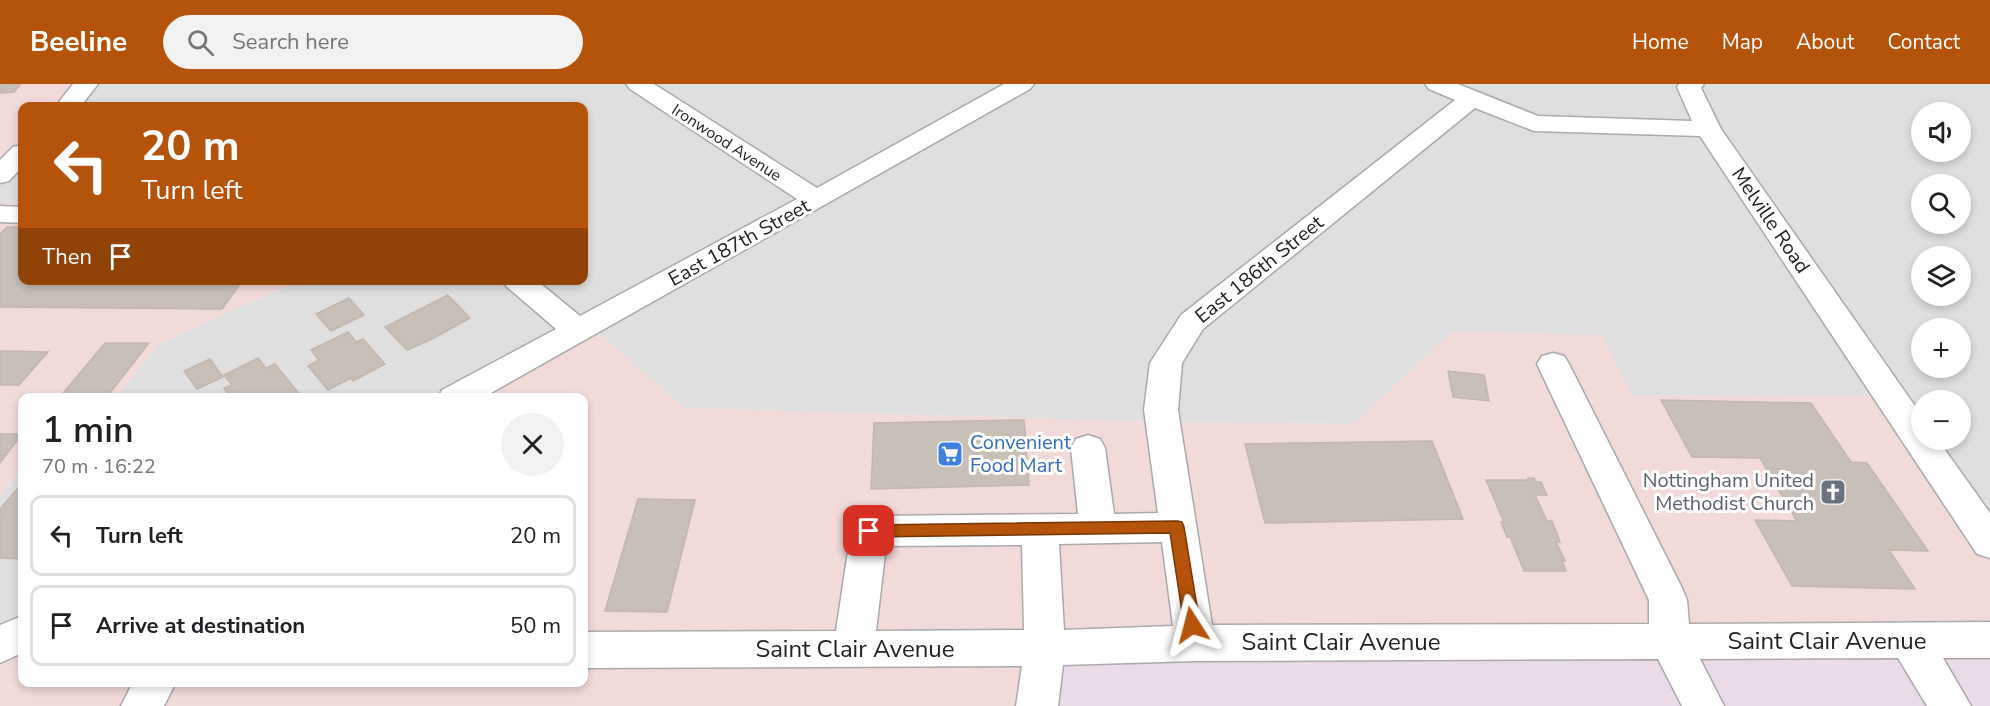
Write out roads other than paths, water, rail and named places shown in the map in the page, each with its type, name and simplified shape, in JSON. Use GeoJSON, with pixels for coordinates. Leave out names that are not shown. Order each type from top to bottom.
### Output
{"type":"FeatureCollection","features":[{"type":"Feature","properties":{"kind":"street"},"geometry":{"type":"LineString","coordinates":[[71,102],[86,84]]}},
{"type":"Feature","properties":{"kind":"street","name":"Ironwood Avenue"},"geometry":{"type":"LineString","coordinates":[[638,84],[816,200]]}},
{"type":"Feature","properties":{"kind":"street","name":"East 187th Street"},"geometry":{"type":"LineString","coordinates":[[463,393],[816,200],[1022,84]]}},
{"type":"Feature","properties":{"kind":"street"},"geometry":{"type":"LineString","coordinates":[[1437,84],[1534,123],[1708,129]]}},
{"type":"Feature","properties":{"kind":"street","name":"Melville Road"},"geometry":{"type":"LineString","coordinates":[[1692,84],[1689,87],[1708,129],[1990,543]]}},
{"type":"Feature","properties":{"kind":"street","name":"East 186th Street"},"geometry":{"type":"LineString","coordinates":[[1195,643],[1161,410],[1166,363],[1192,322],[1472,98]]}},
{"type":"Feature","properties":{"kind":"street"},"geometry":{"type":"LineString","coordinates":[[0,151],[18,152]]}},
{"type":"Feature","properties":{"kind":"street"},"geometry":{"type":"LineString","coordinates":[[0,175],[18,156]]}},
{"type":"Feature","properties":{"kind":"street"},"geometry":{"type":"LineString","coordinates":[[0,204],[18,204]]}},
{"type":"Feature","properties":{"kind":"street"},"geometry":{"type":"LineString","coordinates":[[0,214],[18,215]]}},
{"type":"Feature","properties":{"kind":"street"},"geometry":{"type":"LineString","coordinates":[[523,285],[578,330]]}},
{"type":"Feature","properties":{"kind":"street"},"geometry":{"type":"LineString","coordinates":[[1553,364],[1668,600],[1670,641],[1703,706]]}},
{"type":"Feature","properties":{"kind":"street"},"geometry":{"type":"LineString","coordinates":[[1088,448],[1098,529]]}},
{"type":"Feature","properties":{"kind":"street"},"geometry":{"type":"LineString","coordinates":[[854,649],[869,531],[1177,527]]}},
{"type":"Feature","properties":{"kind":"street"},"geometry":{"type":"LineString","coordinates":[[1037,706],[1045,648],[1040,530]]}},
{"type":"Feature","properties":{"kind":"street"},"geometry":{"type":"LineString","coordinates":[[0,645],[18,635]]}},
{"type":"Feature","properties":{"kind":"street"},"geometry":{"type":"LineString","coordinates":[[1908,640],[1950,706]]}},
{"type":"Feature","properties":{"kind":"street","name":"Saint Clair Avenue"},"geometry":{"type":"LineString","coordinates":[[588,650],[1045,648],[1195,643],[1990,640]]}},
{"type":"Feature","properties":{"kind":"street"},"geometry":{"type":"LineString","coordinates":[[0,654],[18,654]]}},
{"type":"Feature","properties":{"kind":"street"},"geometry":{"type":"LineString","coordinates":[[142,706],[153,687]]}},
{"type":"Feature","properties":{"kind":"place","name":"Convenient Food Mart"},"geometry":{"type":"Point","coordinates":[950,454]}},
{"type":"Feature","properties":{"kind":"place","name":"Nottingham United Methodist Church"},"geometry":{"type":"Point","coordinates":[1833,492]}}]}
